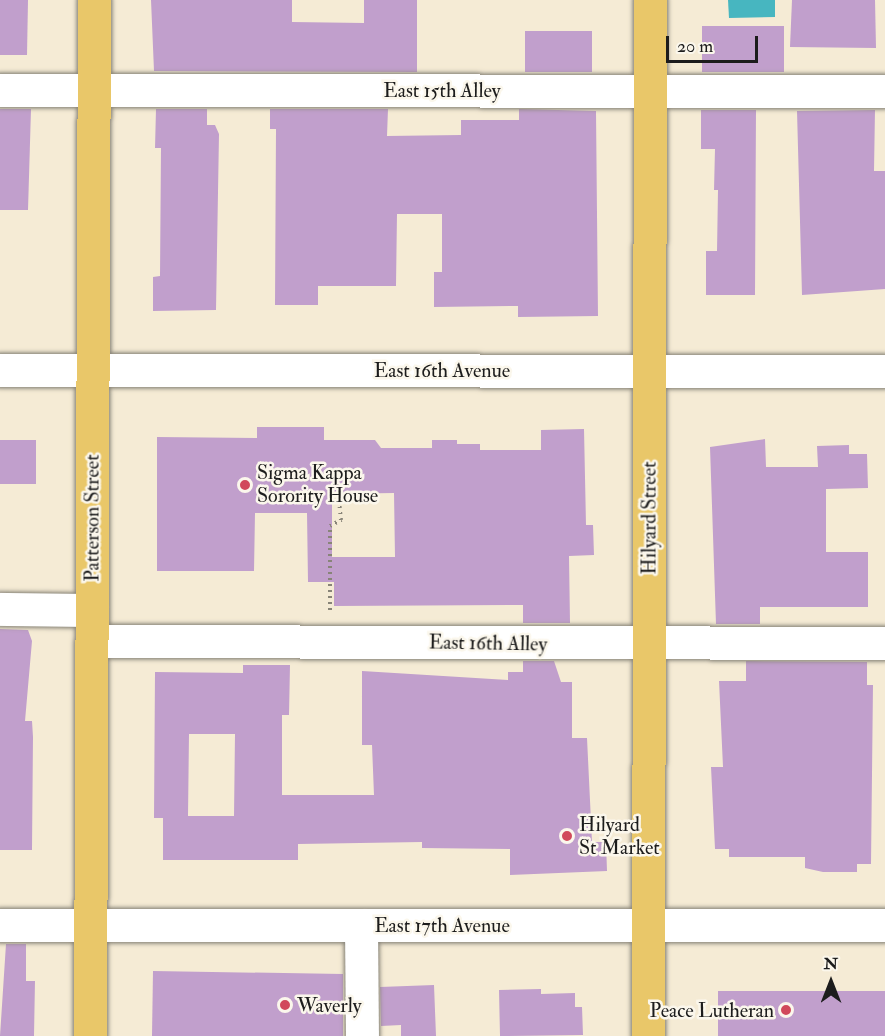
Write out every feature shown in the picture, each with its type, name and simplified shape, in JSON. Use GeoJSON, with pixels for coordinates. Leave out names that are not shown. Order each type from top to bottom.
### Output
{"type":"FeatureCollection","features":[{"type":"Feature","properties":{"kind":"main road","name":"Patterson Street"},"geometry":{"type":"LineString","coordinates":[[90,1036],[94,0]]}},
{"type":"Feature","properties":{"kind":"main road","name":"Hilyard Street"},"geometry":{"type":"LineString","coordinates":[[648,1036],[650,0]]}},
{"type":"Feature","properties":{"kind":"street","name":"East 15th Alley"},"geometry":{"type":"LineString","coordinates":[[0,90],[885,91]]}},
{"type":"Feature","properties":{"kind":"street","name":"East 16th Avenue"},"geometry":{"type":"LineString","coordinates":[[0,370],[92,368],[885,371]]}},
{"type":"Feature","properties":{"kind":"street","name":"East 16th Alley"},"geometry":{"type":"LineString","coordinates":[[0,609],[92,625],[330,641],[647,644],[885,643]]}},
{"type":"Feature","properties":{"kind":"street","name":"East 17th Avenue"},"geometry":{"type":"LineString","coordinates":[[0,925],[885,925]]}},
{"type":"Feature","properties":{"kind":"street"},"geometry":{"type":"LineString","coordinates":[[361,925],[362,1036]]}},
{"type":"Feature","properties":{"kind":"path"},"geometry":{"type":"LineString","coordinates":[[330,641],[330,526],[341,520],[337,484]]}},
{"type":"Feature","properties":{"kind":"water"},"geometry":{"type":"Polygon","coordinates":[[[728,0],[775,0],[775,17],[729,18],[728,0]]]}},
{"type":"Feature","properties":{"kind":"building"},"geometry":{"type":"Polygon","coordinates":[[[0,0],[28,0],[27,55],[0,55],[0,0]]]}},
{"type":"Feature","properties":{"kind":"building"},"geometry":{"type":"Polygon","coordinates":[[[151,0],[292,0],[292,22],[364,23],[364,0],[417,0],[417,72],[154,71],[151,0]]]}},
{"type":"Feature","properties":{"kind":"building"},"geometry":{"type":"Polygon","coordinates":[[[792,0],[875,0],[876,48],[790,47],[792,0]]]}},
{"type":"Feature","properties":{"kind":"building"},"geometry":{"type":"Polygon","coordinates":[[[702,26],[784,26],[784,72],[702,72],[702,26]]]}},
{"type":"Feature","properties":{"kind":"building"},"geometry":{"type":"Polygon","coordinates":[[[525,31],[592,31],[592,72],[525,72],[525,31]]]}},
{"type":"Feature","properties":{"kind":"building"},"geometry":{"type":"Polygon","coordinates":[[[0,109],[31,109],[28,210],[0,210],[0,109]]]}},
{"type":"Feature","properties":{"kind":"building"},"geometry":{"type":"Polygon","coordinates":[[[156,109],[207,109],[207,125],[215,125],[219,134],[216,310],[153,311],[153,277],[160,276],[161,148],[155,148],[156,109]]]}},
{"type":"Feature","properties":{"kind":"building"},"geometry":{"type":"Polygon","coordinates":[[[270,109],[388,109],[387,136],[461,135],[461,120],[519,120],[519,109],[596,111],[598,316],[518,317],[518,306],[434,307],[434,272],[442,272],[442,214],[397,214],[396,286],[318,286],[318,305],[275,305],[276,129],[270,129],[270,109]]]}},
{"type":"Feature","properties":{"kind":"building"},"geometry":{"type":"Polygon","coordinates":[[[701,110],[756,110],[755,295],[706,295],[706,251],[717,251],[718,190],[714,190],[715,149],[701,149],[701,110]]]}},
{"type":"Feature","properties":{"kind":"building"},"geometry":{"type":"Polygon","coordinates":[[[875,110],[874,171],[885,171],[885,289],[802,295],[797,111],[875,110]]]}},
{"type":"Feature","properties":{"kind":"building"},"geometry":{"type":"Polygon","coordinates":[[[257,427],[324,427],[324,440],[375,440],[381,448],[432,448],[432,440],[457,440],[457,444],[480,444],[480,450],[541,450],[541,430],[584,429],[586,525],[593,525],[594,555],[569,556],[570,623],[523,623],[523,605],[334,606],[334,582],[308,582],[307,513],[255,513],[254,571],[157,571],[157,437],[257,438],[257,427]],[[394,493],[332,494],[332,557],[395,557],[394,493]]]}},
{"type":"Feature","properties":{"kind":"building"},"geometry":{"type":"Polygon","coordinates":[[[765,439],[766,467],[818,467],[817,446],[849,445],[849,454],[867,454],[868,488],[826,489],[826,552],[868,552],[868,607],[760,607],[760,624],[716,624],[710,447],[765,439]]]}},
{"type":"Feature","properties":{"kind":"building"},"geometry":{"type":"Polygon","coordinates":[[[0,440],[36,440],[36,484],[0,484],[0,440]]]}},
{"type":"Feature","properties":{"kind":"building"},"geometry":{"type":"Polygon","coordinates":[[[0,629],[28,630],[32,641],[25,721],[32,721],[33,737],[32,850],[0,850],[0,629]]]}},
{"type":"Feature","properties":{"kind":"building"},"geometry":{"type":"Polygon","coordinates":[[[523,661],[554,661],[561,682],[572,682],[572,738],[587,738],[592,842],[606,842],[607,871],[510,875],[510,849],[422,848],[422,842],[298,844],[298,860],[163,860],[163,818],[154,818],[155,672],[243,673],[243,665],[290,665],[289,715],[282,715],[282,795],[374,795],[372,745],[362,745],[362,671],[508,680],[508,672],[523,672],[523,661]],[[189,734],[188,816],[234,816],[235,734],[189,734]]]}},
{"type":"Feature","properties":{"kind":"building"},"geometry":{"type":"Polygon","coordinates":[[[746,661],[867,662],[867,685],[873,685],[871,864],[857,864],[857,872],[823,872],[805,868],[805,857],[729,857],[729,849],[715,849],[711,767],[723,767],[719,681],[746,681],[746,661]]]}},
{"type":"Feature","properties":{"kind":"building"},"geometry":{"type":"Polygon","coordinates":[[[6,944],[26,944],[26,981],[35,981],[34,1036],[0,1036],[6,944]]]}},
{"type":"Feature","properties":{"kind":"building","name":"Waverly"},"geometry":{"type":"Polygon","coordinates":[[[153,971],[343,974],[343,1036],[152,1036],[153,971]]]}},
{"type":"Feature","properties":{"kind":"building"},"geometry":{"type":"Polygon","coordinates":[[[434,985],[436,1036],[401,1036],[401,1025],[381,1026],[380,987],[434,985]]]}},
{"type":"Feature","properties":{"kind":"building"},"geometry":{"type":"Polygon","coordinates":[[[541,989],[541,994],[575,993],[575,1007],[582,1007],[583,1035],[500,1036],[499,990],[541,989]]]}},
{"type":"Feature","properties":{"kind":"building","name":"Peace Lutheran"},"geometry":{"type":"Polygon","coordinates":[[[718,991],[885,991],[885,1036],[718,1036],[718,991]]]}},
{"type":"Feature","properties":{"kind":"place","name":"Sigma Kappa Sorority House"},"geometry":{"type":"Point","coordinates":[245,485]}},
{"type":"Feature","properties":{"kind":"place","name":"Hilyard St Market"},"geometry":{"type":"Point","coordinates":[567,836]}},
{"type":"Feature","properties":{"kind":"place","name":"Waverly"},"geometry":{"type":"Point","coordinates":[285,1005]}},
{"type":"Feature","properties":{"kind":"place","name":"Peace Lutheran"},"geometry":{"type":"Point","coordinates":[786,1010]}}]}
